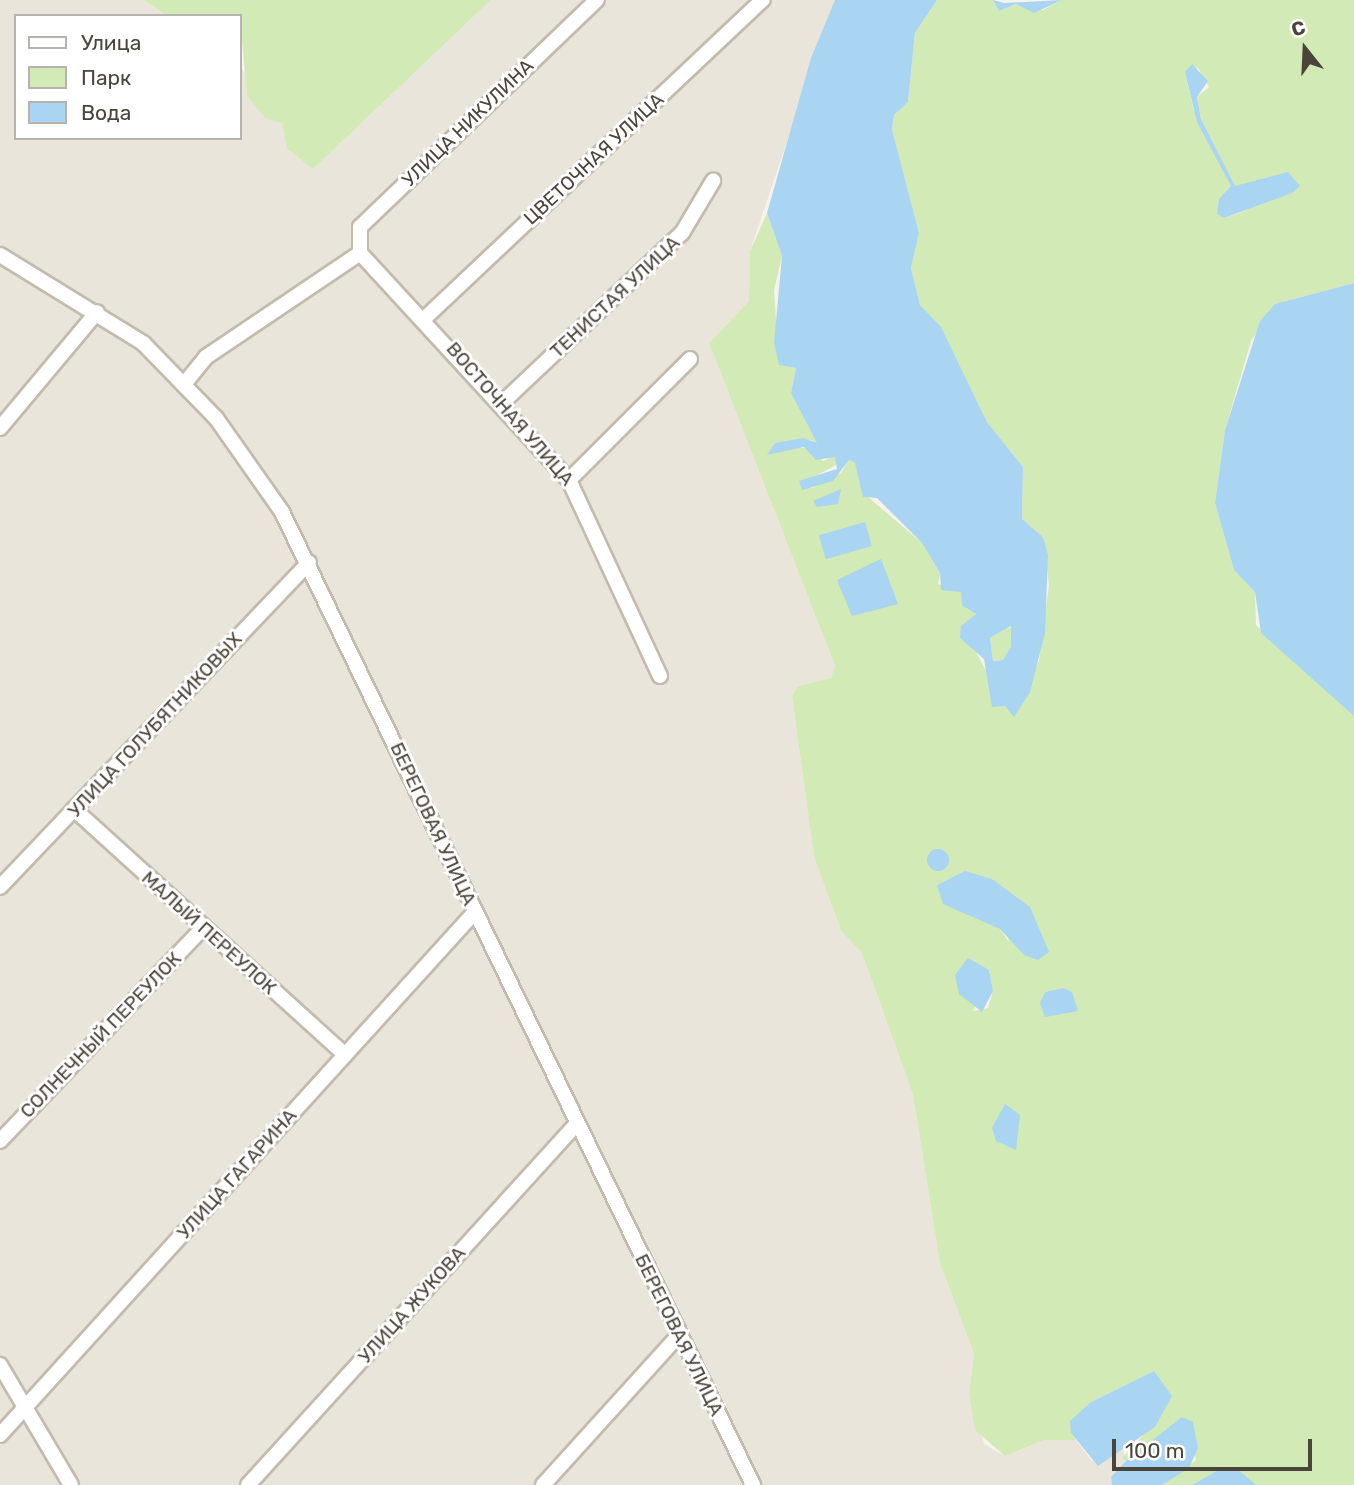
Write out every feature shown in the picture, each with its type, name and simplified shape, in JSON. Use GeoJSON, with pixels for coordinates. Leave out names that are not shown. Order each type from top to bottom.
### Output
{"type":"FeatureCollection","features":[{"type":"Feature","properties":{"kind":"street","name":"УЛИЦА НИКУЛИНА"},"geometry":{"type":"LineString","coordinates":[[360,253],[360,227],[597,0]]}},
{"type":"Feature","properties":{"kind":"street","name":"ЦВЕТОЧНАЯ УЛИЦА"},"geometry":{"type":"LineString","coordinates":[[425,318],[763,0]]}},
{"type":"Feature","properties":{"kind":"street","name":"ТЕНИСТАЯ УЛИЦА"},"geometry":{"type":"LineString","coordinates":[[503,402],[682,233],[713,181]]}},
{"type":"Feature","properties":{"kind":"street","name":"ВОСТОЧНАЯ УЛИЦА"},"geometry":{"type":"LineString","coordinates":[[360,253],[503,402],[569,480],[660,676]]}},
{"type":"Feature","properties":{"kind":"street"},"geometry":{"type":"LineString","coordinates":[[185,383],[206,357],[360,253]]}},
{"type":"Feature","properties":{"kind":"street","name":"БЕРЕГОВАЯ УЛИЦА"},"geometry":{"type":"LineString","coordinates":[[0,254],[131,332],[185,383],[244,454],[309,562],[474,913],[753,1485]]}},
{"type":"Feature","properties":{"kind":"street"},"geometry":{"type":"LineString","coordinates":[[0,428],[97,312]]}},
{"type":"Feature","properties":{"kind":"street"},"geometry":{"type":"LineString","coordinates":[[569,480],[690,359]]}},
{"type":"Feature","properties":{"kind":"street","name":"УЛИЦА ГОЛУБЯТНИКОВЫХ"},"geometry":{"type":"LineString","coordinates":[[0,887],[309,562]]}},
{"type":"Feature","properties":{"kind":"street","name":"МАЛЫЙ ПЕРЕУЛОК"},"geometry":{"type":"LineString","coordinates":[[74,809],[202,929],[345,1055]]}},
{"type":"Feature","properties":{"kind":"street","name":"УЛИЦА ГАГАРИНА"},"geometry":{"type":"LineString","coordinates":[[0,1436],[474,913]]}},
{"type":"Feature","properties":{"kind":"street","name":"СОЛНЕЧНЫЙ ПЕРЕУЛОК"},"geometry":{"type":"LineString","coordinates":[[0,1141],[202,929]]}},
{"type":"Feature","properties":{"kind":"street","name":"УЛИЦА ЖУКОВА"},"geometry":{"type":"LineString","coordinates":[[248,1485],[577,1124]]}},
{"type":"Feature","properties":{"kind":"street"},"geometry":{"type":"LineString","coordinates":[[543,1485],[678,1336]]}},
{"type":"Feature","properties":{"kind":"street"},"geometry":{"type":"LineString","coordinates":[[0,1365],[71,1485]]}},
{"type":"Feature","properties":{"kind":"shaded area"},"geometry":{"type":"Polygon","coordinates":[[[0,0],[144,0],[165,14],[14,14],[14,140],[242,140],[242,70],[282,122],[287,149],[313,169],[491,0],[835,0],[750,251],[749,301],[709,343],[835,666],[831,678],[798,686],[792,696],[814,855],[841,931],[862,953],[913,1095],[940,1264],[974,1354],[969,1393],[984,1444],[1005,1456],[1044,1440],[1076,1440],[1092,1461],[1123,1450],[1126,1461],[1111,1477],[1112,1485],[0,1485],[0,0]]]}},
{"type":"Feature","properties":{"kind":"green space"},"geometry":{"type":"Polygon","coordinates":[[[144,0],[491,0],[313,169],[287,149],[282,123],[265,118],[247,96],[242,14],[165,14],[144,0]]]}},
{"type":"Feature","properties":{"kind":"green space"},"geometry":{"type":"Polygon","coordinates":[[[937,0],[993,0],[999,11],[1016,4],[1043,10],[1062,0],[1354,0],[1354,283],[1275,304],[1251,341],[1225,430],[1215,503],[1234,570],[1255,592],[1256,625],[1354,716],[1354,1485],[1256,1485],[1218,1470],[1192,1485],[1162,1485],[1196,1460],[1183,1417],[1126,1461],[1122,1458],[1161,1416],[1154,1371],[1091,1402],[1071,1433],[1076,1440],[1044,1440],[1005,1456],[975,1430],[969,1393],[974,1354],[940,1264],[913,1095],[862,953],[841,931],[814,856],[792,696],[798,686],[831,678],[835,666],[709,343],[749,301],[750,251],[767,213],[782,256],[774,290],[779,364],[796,368],[791,393],[818,444],[810,440],[795,448],[808,448],[823,461],[834,456],[838,464],[808,480],[812,488],[841,473],[849,460],[855,463],[868,497],[922,543],[940,573],[938,584],[961,592],[976,615],[962,626],[1005,706],[1039,661],[1049,585],[1043,537],[1022,519],[1023,467],[987,422],[941,328],[920,305],[911,268],[919,233],[892,129],[894,115],[908,102],[915,33],[937,0]],[[1198,68],[1185,72],[1193,107],[1231,186],[1217,214],[1225,218],[1247,210],[1247,184],[1235,187],[1201,119],[1197,97],[1209,87],[1198,68]],[[974,877],[954,907],[1000,929],[1009,942],[993,879],[974,877]],[[989,970],[973,1011],[988,1008],[993,991],[989,970]],[[1063,988],[1045,992],[1055,1011],[1065,1009],[1063,988]]]}},
{"type":"Feature","properties":{"kind":"green space"},"geometry":{"type":"Polygon","coordinates":[[[1012,626],[1011,646],[1003,660],[993,661],[990,638],[1012,626]]]}},
{"type":"Feature","properties":{"kind":"water"},"geometry":{"type":"Polygon","coordinates":[[[835,0],[937,0],[915,33],[908,102],[894,115],[892,129],[919,233],[911,268],[920,305],[941,327],[987,422],[1023,467],[1022,519],[1043,537],[1048,555],[1045,633],[1030,692],[1014,717],[1005,706],[992,707],[984,659],[960,638],[961,626],[976,614],[962,605],[961,592],[941,590],[940,573],[922,543],[877,498],[863,497],[855,463],[849,460],[833,481],[802,490],[799,481],[837,469],[835,457],[816,460],[804,447],[767,455],[775,443],[803,438],[817,443],[791,393],[796,368],[779,365],[774,343],[782,256],[767,213],[811,58],[835,0]],[[1011,626],[990,638],[993,661],[1003,660],[1011,646],[1011,626]]]}},
{"type":"Feature","properties":{"kind":"water"},"geometry":{"type":"Polygon","coordinates":[[[993,0],[1004,3],[1062,0],[1034,13],[1016,4],[999,11],[993,0]]]}},
{"type":"Feature","properties":{"kind":"water"},"geometry":{"type":"Polygon","coordinates":[[[1192,64],[1208,81],[1197,97],[1201,119],[1235,186],[1288,172],[1300,186],[1292,193],[1224,218],[1217,214],[1219,199],[1231,186],[1197,122],[1185,72],[1192,64]]]}},
{"type":"Feature","properties":{"kind":"water"},"geometry":{"type":"Polygon","coordinates":[[[1354,283],[1354,716],[1261,633],[1255,592],[1234,570],[1215,503],[1225,430],[1260,321],[1275,304],[1354,283]]]}},
{"type":"Feature","properties":{"kind":"water"},"geometry":{"type":"Polygon","coordinates":[[[841,489],[838,504],[817,507],[813,501],[841,489]]]}},
{"type":"Feature","properties":{"kind":"water"},"geometry":{"type":"Polygon","coordinates":[[[865,522],[872,546],[826,559],[819,535],[865,522]]]}},
{"type":"Feature","properties":{"kind":"water"},"geometry":{"type":"Polygon","coordinates":[[[881,559],[898,604],[852,616],[837,580],[881,559]]]}},
{"type":"Feature","properties":{"kind":"water"},"geometry":{"type":"Polygon","coordinates":[[[938,849],[946,852],[949,860],[946,868],[938,871],[930,868],[927,860],[930,852],[938,849]]]}},
{"type":"Feature","properties":{"kind":"water"},"geometry":{"type":"Polygon","coordinates":[[[965,871],[992,879],[1030,907],[1049,952],[1038,960],[1024,955],[1000,929],[943,904],[937,885],[965,871]]]}},
{"type":"Feature","properties":{"kind":"water"},"geometry":{"type":"Polygon","coordinates":[[[968,958],[989,970],[993,991],[982,1012],[959,994],[955,975],[968,958]]]}},
{"type":"Feature","properties":{"kind":"water"},"geometry":{"type":"Polygon","coordinates":[[[1063,988],[1072,992],[1078,1011],[1045,1017],[1040,1003],[1045,992],[1063,988]]]}},
{"type":"Feature","properties":{"kind":"water"},"geometry":{"type":"Polygon","coordinates":[[[1005,1104],[1020,1115],[1016,1150],[996,1141],[992,1128],[1005,1104]]]}},
{"type":"Feature","properties":{"kind":"water"},"geometry":{"type":"Polygon","coordinates":[[[1154,1371],[1172,1396],[1155,1427],[1098,1466],[1071,1433],[1070,1421],[1091,1402],[1154,1371]]]}},
{"type":"Feature","properties":{"kind":"water"},"geometry":{"type":"Polygon","coordinates":[[[1182,1417],[1193,1422],[1198,1448],[1189,1468],[1162,1485],[1112,1485],[1111,1477],[1126,1461],[1182,1417]]]}},
{"type":"Feature","properties":{"kind":"water"},"geometry":{"type":"Polygon","coordinates":[[[1235,1467],[1256,1485],[1192,1485],[1218,1470],[1235,1467]]]}}]}
